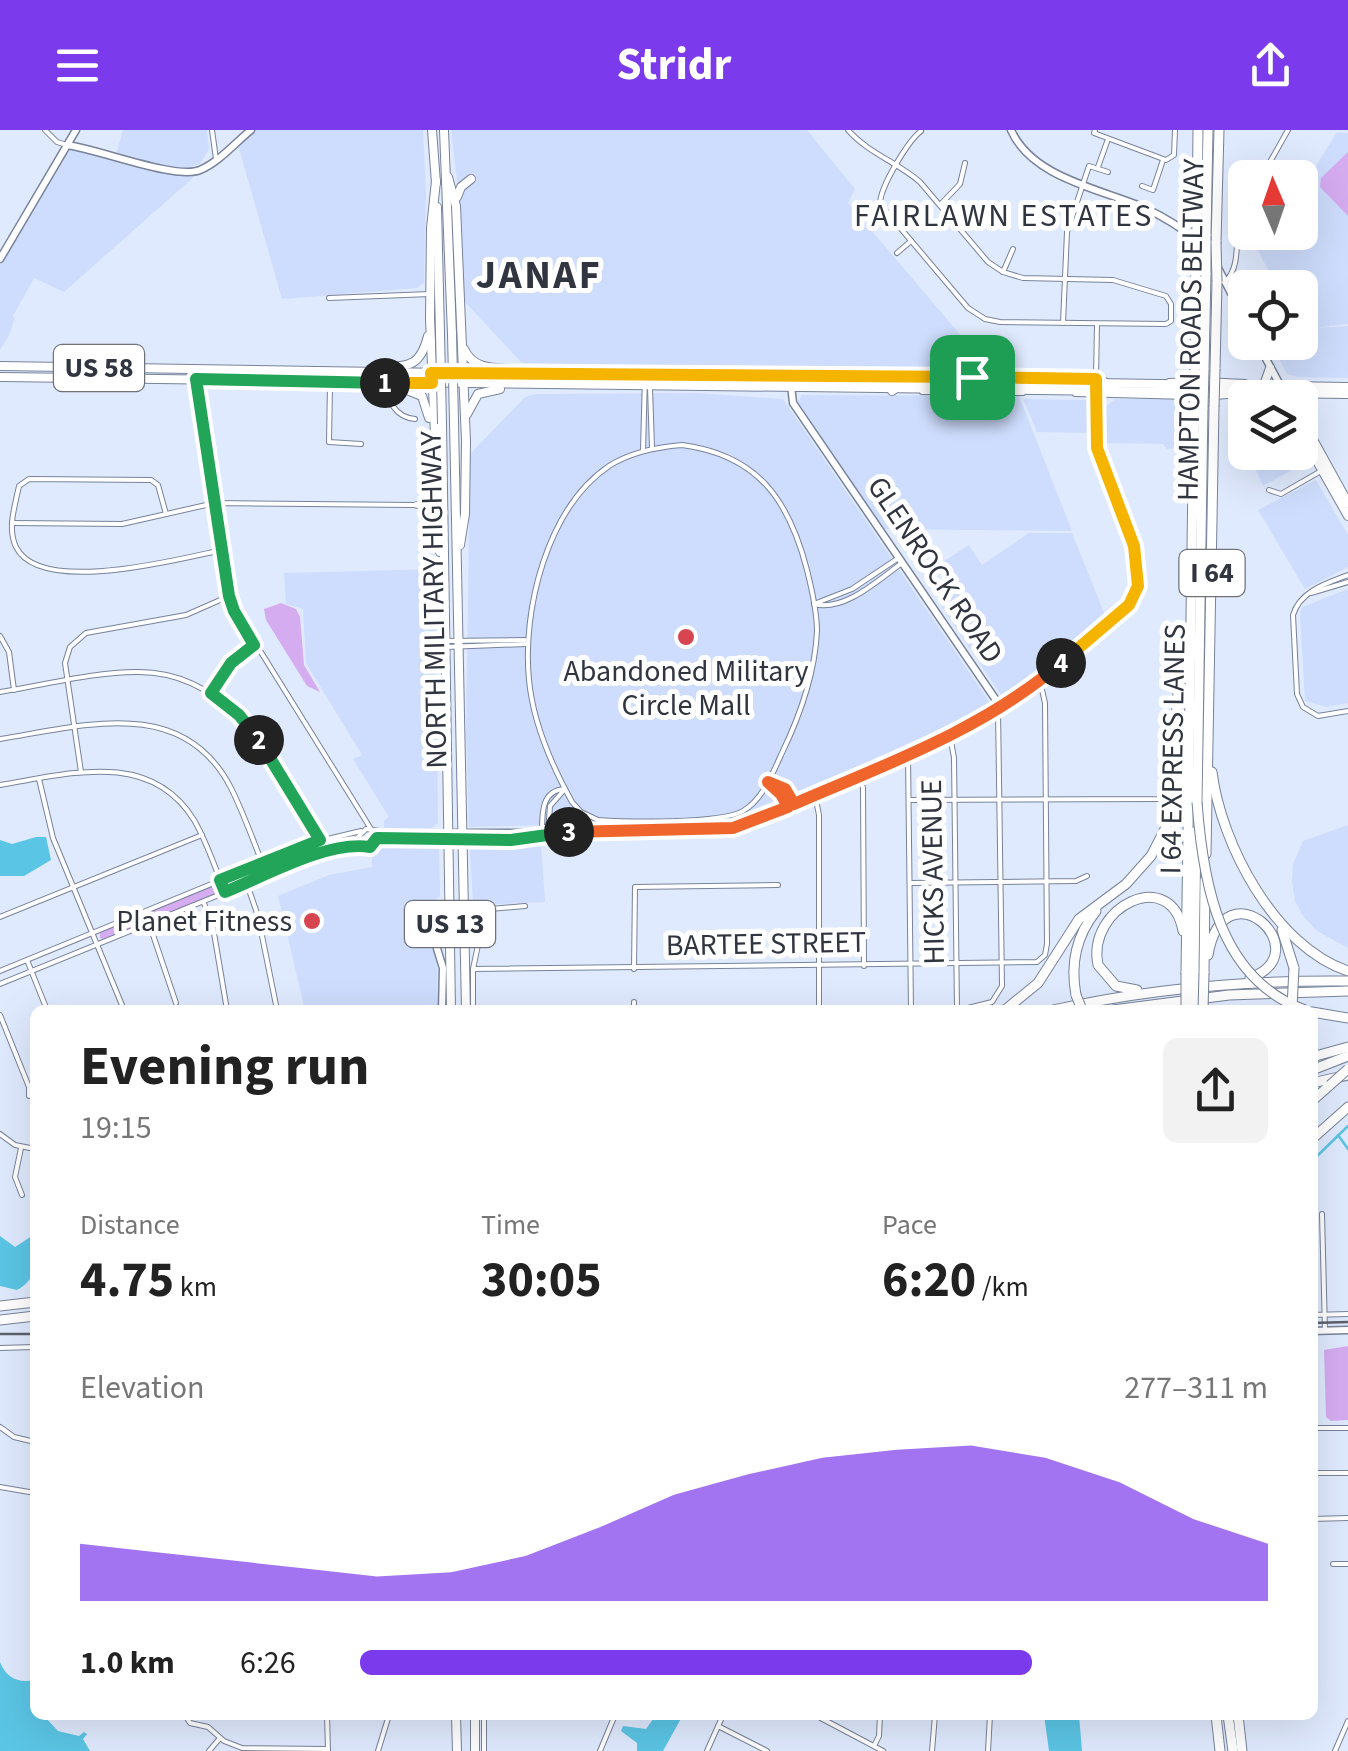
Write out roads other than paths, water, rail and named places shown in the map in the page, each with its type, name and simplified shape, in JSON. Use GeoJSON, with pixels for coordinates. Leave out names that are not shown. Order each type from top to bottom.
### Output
{"type":"FeatureCollection","features":[{"type":"Feature","properties":{"kind":"highway","name":"HAMPTON ROADS BELTWAY"},"geometry":{"type":"LineString","coordinates":[[1198,130],[1196,257],[1204,369],[1209,739],[1197,972],[1202,1005]]}},
{"type":"Feature","properties":{"kind":"highway","name":"HAMPTON ROADS BELTWAY"},"geometry":{"type":"LineString","coordinates":[[1197,972],[1186,960],[1190,753],[1204,369],[1222,282],[1216,242],[1214,130]]}},
{"type":"Feature","properties":{"kind":"highway"},"geometry":{"type":"LineString","coordinates":[[1204,369],[1206,236],[1214,130]]}},
{"type":"Feature","properties":{"kind":"highway","name":"I 64 EXPRESS LANES"},"geometry":{"type":"LineString","coordinates":[[1194,1005],[1204,408]]}},
{"type":"Feature","properties":{"kind":"highway"},"geometry":{"type":"LineString","coordinates":[[1209,739],[1224,823],[1284,935],[1294,968],[1291,1005]]}},
{"type":"Feature","properties":{"kind":"highway"},"geometry":{"type":"LineString","coordinates":[[1080,1005],[1073,967],[1078,941],[1090,917],[1142,867],[1168,829],[1190,753]]}},
{"type":"Feature","properties":{"kind":"highway"},"geometry":{"type":"LineString","coordinates":[[1197,802],[1204,862],[1220,925],[1230,946],[1258,984],[1296,1005]]}},
{"type":"Feature","properties":{"kind":"highway"},"geometry":{"type":"LineString","coordinates":[[1261,892],[1302,946],[1348,971]]}},
{"type":"Feature","properties":{"kind":"highway"},"geometry":{"type":"LineString","coordinates":[[1014,1005],[1045,975],[1079,919],[1112,895]]}},
{"type":"Feature","properties":{"kind":"highway"},"geometry":{"type":"LineString","coordinates":[[1186,960],[1180,919],[1172,907],[1160,900],[1143,898],[1125,904],[1101,930],[1096,958],[1100,969],[1111,982],[1126,990],[1348,981]]}},
{"type":"Feature","properties":{"kind":"highway"},"geometry":{"type":"LineString","coordinates":[[1197,972],[1223,920],[1239,914],[1259,918],[1275,939],[1272,962],[1259,974],[1223,984]]}},
{"type":"Feature","properties":{"kind":"highway","name":"HAMPTON ROADS BELTWAY"},"geometry":{"type":"LineString","coordinates":[[1187,1005],[1197,972]]}},
{"type":"Feature","properties":{"kind":"highway"},"geometry":{"type":"LineString","coordinates":[[1082,1005],[1175,988]]}},
{"type":"Feature","properties":{"kind":"highway"},"geometry":{"type":"LineString","coordinates":[[1146,1005],[1250,993],[1348,992]]}},
{"type":"Feature","properties":{"kind":"highway"},"geometry":{"type":"LineString","coordinates":[[1164,1005],[1179,1000]]}},
{"type":"Feature","properties":{"kind":"highway"},"geometry":{"type":"LineString","coordinates":[[1318,1055],[1348,1047]]}},
{"type":"Feature","properties":{"kind":"highway"},"geometry":{"type":"LineString","coordinates":[[1318,1068],[1348,1056]]}},
{"type":"Feature","properties":{"kind":"highway"},"geometry":{"type":"LineString","coordinates":[[1318,1081],[1348,1072]]}},
{"type":"Feature","properties":{"kind":"highway"},"geometry":{"type":"LineString","coordinates":[[1318,1096],[1348,1072]]}},
{"type":"Feature","properties":{"kind":"highway"},"geometry":{"type":"LineString","coordinates":[[1318,1134],[1348,1106]]}},
{"type":"Feature","properties":{"kind":"highway"},"geometry":{"type":"LineString","coordinates":[[0,1306],[30,1303]]}},
{"type":"Feature","properties":{"kind":"highway"},"geometry":{"type":"LineString","coordinates":[[0,1320],[30,1317]]}},
{"type":"Feature","properties":{"kind":"highway"},"geometry":{"type":"LineString","coordinates":[[1224,1720],[1227,1751]]}},
{"type":"Feature","properties":{"kind":"highway"},"geometry":{"type":"LineString","coordinates":[[1239,1720],[1242,1751]]}},
{"type":"Feature","properties":{"kind":"main road","name":"NORTH MILITARY HIGHWAY"},"geometry":{"type":"LineString","coordinates":[[432,130],[450,836],[447,1005]]}},
{"type":"Feature","properties":{"kind":"main road","name":"NORTH MILITARY HIGHWAY"},"geometry":{"type":"LineString","coordinates":[[444,130],[456,334],[454,422],[466,1005]]}},
{"type":"Feature","properties":{"kind":"main road"},"geometry":{"type":"LineString","coordinates":[[448,177],[456,206]]}},
{"type":"Feature","properties":{"kind":"main road"},"geometry":{"type":"LineString","coordinates":[[458,554],[466,514],[463,378],[456,334],[456,206],[461,187],[471,180]]}},
{"type":"Feature","properties":{"kind":"main road"},"geometry":{"type":"LineString","coordinates":[[436,181],[431,228],[431,378],[435,498],[444,576]]}},
{"type":"Feature","properties":{"kind":"main road"},"geometry":{"type":"LineString","coordinates":[[347,372],[412,364],[424,350],[430,327]]}},
{"type":"Feature","properties":{"kind":"main road"},"geometry":{"type":"LineString","coordinates":[[456,334],[466,354],[478,365],[561,374]]}},
{"type":"Feature","properties":{"kind":"main road","name":"US 58"},"geometry":{"type":"LineString","coordinates":[[0,366],[347,372],[431,378],[561,374],[908,378],[1228,392]]}},
{"type":"Feature","properties":{"kind":"main road"},"geometry":{"type":"LineString","coordinates":[[1266,380],[1270,368]]}},
{"type":"Feature","properties":{"kind":"main road","name":"US 58"},"geometry":{"type":"LineString","coordinates":[[0,377],[388,383],[431,378]]}},
{"type":"Feature","properties":{"kind":"main road","name":"US 58"},"geometry":{"type":"LineString","coordinates":[[463,378],[531,385],[895,391],[1228,385]]}},
{"type":"Feature","properties":{"kind":"main road"},"geometry":{"type":"LineString","coordinates":[[895,391],[901,384],[948,382]]}},
{"type":"Feature","properties":{"kind":"main road"},"geometry":{"type":"LineString","coordinates":[[388,383],[414,391],[425,400],[434,468]]}},
{"type":"Feature","properties":{"kind":"main road"},"geometry":{"type":"LineString","coordinates":[[465,424],[469,406],[478,394],[531,385]]}},
{"type":"Feature","properties":{"kind":"main road","name":"US 58"},"geometry":{"type":"LineString","coordinates":[[1318,388],[1348,385]]}},
{"type":"Feature","properties":{"kind":"main road","name":"US 58"},"geometry":{"type":"LineString","coordinates":[[1318,395],[1348,394]]}},
{"type":"Feature","properties":{"kind":"main road"},"geometry":{"type":"LineString","coordinates":[[1318,449],[1348,503]]}},
{"type":"Feature","properties":{"kind":"main road"},"geometry":{"type":"LineString","coordinates":[[1318,463],[1348,516]]}},
{"type":"Feature","properties":{"kind":"main road"},"geometry":{"type":"LineString","coordinates":[[456,1720],[457,1751]]}},
{"type":"Feature","properties":{"kind":"main road"},"geometry":{"type":"LineString","coordinates":[[475,1751],[477,1720]]}},
{"type":"Feature","properties":{"kind":"street"},"geometry":{"type":"LineString","coordinates":[[45,130],[56,142],[185,173],[216,160],[251,130]]}},
{"type":"Feature","properties":{"kind":"street"},"geometry":{"type":"LineString","coordinates":[[0,259],[76,130]]}},
{"type":"Feature","properties":{"kind":"street"},"geometry":{"type":"LineString","coordinates":[[212,130],[216,160]]}},
{"type":"Feature","properties":{"kind":"street"},"geometry":{"type":"LineString","coordinates":[[848,130],[863,146],[897,165],[920,182],[992,266],[1023,278],[1127,282],[1163,294],[1169,300],[1170,321],[1000,322],[980,317],[968,308],[880,204],[886,182],[897,165],[921,130]]}},
{"type":"Feature","properties":{"kind":"street"},"geometry":{"type":"LineString","coordinates":[[1011,130],[1019,146],[1036,162],[1176,225],[1202,245],[1228,292]]}},
{"type":"Feature","properties":{"kind":"street"},"geometry":{"type":"LineString","coordinates":[[1096,130],[1094,133],[1164,160],[1174,156],[1175,130]]}},
{"type":"Feature","properties":{"kind":"street"},"geometry":{"type":"LineString","coordinates":[[1271,160],[1288,130]]}},
{"type":"Feature","properties":{"kind":"street"},"geometry":{"type":"LineString","coordinates":[[1098,169],[1108,139]]}},
{"type":"Feature","properties":{"kind":"street"},"geometry":{"type":"LineString","coordinates":[[1153,190],[1164,160]]}},
{"type":"Feature","properties":{"kind":"street"},"geometry":{"type":"LineString","coordinates":[[940,205],[960,184],[965,163]]}},
{"type":"Feature","properties":{"kind":"street"},"geometry":{"type":"LineString","coordinates":[[1064,323],[1067,232],[1089,166],[1108,172]]}},
{"type":"Feature","properties":{"kind":"street"},"geometry":{"type":"LineString","coordinates":[[1142,186],[1162,194]]}},
{"type":"Feature","properties":{"kind":"street"},"geometry":{"type":"LineString","coordinates":[[897,253],[911,242]]}},
{"type":"Feature","properties":{"kind":"street"},"geometry":{"type":"LineString","coordinates":[[1003,272],[1013,249]]}},
{"type":"Feature","properties":{"kind":"street"},"geometry":{"type":"LineString","coordinates":[[1222,282],[1235,269],[1235,250]]}},
{"type":"Feature","properties":{"kind":"street"},"geometry":{"type":"LineString","coordinates":[[329,298],[430,294]]}},
{"type":"Feature","properties":{"kind":"street"},"geometry":{"type":"LineString","coordinates":[[377,838],[733,828],[792,806],[950,735],[998,710],[1040,681],[1123,610],[1138,586],[1134,546],[1092,430],[1096,324]]}},
{"type":"Feature","properties":{"kind":"street"},"geometry":{"type":"LineString","coordinates":[[1266,360],[1277,380]]}},
{"type":"Feature","properties":{"kind":"street"},"geometry":{"type":"LineString","coordinates":[[648,375],[652,448]]}},
{"type":"Feature","properties":{"kind":"street","name":"GLENROCK ROAD"},"geometry":{"type":"LineString","coordinates":[[791,376],[793,403],[996,700],[1002,982],[999,995],[992,1002],[980,1005]]}},
{"type":"Feature","properties":{"kind":"street"},"geometry":{"type":"LineString","coordinates":[[908,378],[1095,387]]}},
{"type":"Feature","properties":{"kind":"street"},"geometry":{"type":"LineString","coordinates":[[196,379],[234,611],[377,838]]}},
{"type":"Feature","properties":{"kind":"street"},"geometry":{"type":"LineString","coordinates":[[330,382],[329,442],[361,444]]}},
{"type":"Feature","properties":{"kind":"street"},"geometry":{"type":"LineString","coordinates":[[388,383],[392,405],[403,416],[415,419]]}},
{"type":"Feature","properties":{"kind":"street"},"geometry":{"type":"LineString","coordinates":[[643,451],[648,386]]}},
{"type":"Feature","properties":{"kind":"street"},"geometry":{"type":"LineString","coordinates":[[446,644],[523,634],[545,560],[571,509],[587,486],[609,466],[652,448],[682,444],[714,450],[747,466],[776,495],[794,531],[814,604],[816,634],[804,704],[768,782],[746,809],[719,818],[598,820],[581,812],[565,789],[537,719],[528,659],[529,617]]}},
{"type":"Feature","properties":{"kind":"street"},"geometry":{"type":"LineString","coordinates":[[1268,490],[1281,494],[1322,470]]}},
{"type":"Feature","properties":{"kind":"street"},"geometry":{"type":"LineString","coordinates":[[166,514],[158,486],[151,480],[30,479],[18,486],[12,524],[19,552],[27,562],[44,570],[124,571],[222,550]]}},
{"type":"Feature","properties":{"kind":"street"},"geometry":{"type":"LineString","coordinates":[[414,505],[435,498]]}},
{"type":"Feature","properties":{"kind":"street"},"geometry":{"type":"LineString","coordinates":[[12,524],[110,525],[215,503],[414,505],[436,510]]}},
{"type":"Feature","properties":{"kind":"street"},"geometry":{"type":"LineString","coordinates":[[814,604],[826,606],[852,596],[900,560]]}},
{"type":"Feature","properties":{"kind":"street"},"geometry":{"type":"LineString","coordinates":[[1348,578],[1310,593],[1298,602],[1293,614],[1298,698],[1318,716],[1348,712]]}},
{"type":"Feature","properties":{"kind":"street"},"geometry":{"type":"LineString","coordinates":[[82,772],[67,682],[67,653],[86,633],[186,615],[229,596]]}},
{"type":"Feature","properties":{"kind":"street"},"geometry":{"type":"LineString","coordinates":[[0,636],[9,652],[14,690]]}},
{"type":"Feature","properties":{"kind":"street"},"geometry":{"type":"LineString","coordinates":[[514,638],[528,643]]}},
{"type":"Feature","properties":{"kind":"street"},"geometry":{"type":"LineString","coordinates":[[459,643],[528,643]]}},
{"type":"Feature","properties":{"kind":"street"},"geometry":{"type":"LineString","coordinates":[[211,693],[231,663],[254,645]]}},
{"type":"Feature","properties":{"kind":"street"},"geometry":{"type":"LineString","coordinates":[[513,646],[528,659]]}},
{"type":"Feature","properties":{"kind":"street"},"geometry":{"type":"LineString","coordinates":[[0,692],[145,672],[182,679],[211,693],[230,706],[254,734],[328,851]]}},
{"type":"Feature","properties":{"kind":"street"},"geometry":{"type":"LineString","coordinates":[[1040,681],[1045,703],[1047,882]]}},
{"type":"Feature","properties":{"kind":"street"},"geometry":{"type":"LineString","coordinates":[[909,800],[1163,799],[1169,780],[1176,686]]}},
{"type":"Feature","properties":{"kind":"street"},"geometry":{"type":"LineString","coordinates":[[0,739],[138,722],[192,743],[218,767],[231,788],[267,875]]}},
{"type":"Feature","properties":{"kind":"street","name":"HICKS AVENUE"},"geometry":{"type":"LineString","coordinates":[[950,735],[959,1005]]}},
{"type":"Feature","properties":{"kind":"street"},"geometry":{"type":"LineString","coordinates":[[908,755],[911,1005]]}},
{"type":"Feature","properties":{"kind":"street"},"geometry":{"type":"LineString","coordinates":[[0,785],[114,770],[152,781],[182,804],[202,835],[225,892]]}},
{"type":"Feature","properties":{"kind":"street"},"geometry":{"type":"LineString","coordinates":[[860,776],[864,788],[864,966]]}},
{"type":"Feature","properties":{"kind":"street"},"geometry":{"type":"LineString","coordinates":[[40,779],[52,838],[122,1005]]}},
{"type":"Feature","properties":{"kind":"street"},"geometry":{"type":"LineString","coordinates":[[768,782],[785,789],[792,806]]}},
{"type":"Feature","properties":{"kind":"street"},"geometry":{"type":"LineString","coordinates":[[546,834],[550,806],[565,789]]}},
{"type":"Feature","properties":{"kind":"street"},"geometry":{"type":"LineString","coordinates":[[816,795],[820,1005]]}},
{"type":"Feature","properties":{"kind":"street"},"geometry":{"type":"LineString","coordinates":[[362,846],[358,837],[364,822]]}},
{"type":"Feature","properties":{"kind":"street"},"geometry":{"type":"LineString","coordinates":[[0,971],[320,840],[373,830],[450,836]]}},
{"type":"Feature","properties":{"kind":"street"},"geometry":{"type":"LineString","coordinates":[[0,918],[202,835]]}},
{"type":"Feature","properties":{"kind":"street"},"geometry":{"type":"LineString","coordinates":[[0,984],[328,851],[372,846],[377,838]]}},
{"type":"Feature","properties":{"kind":"street"},"geometry":{"type":"LineString","coordinates":[[910,883],[1076,881],[1088,876]]}},
{"type":"Feature","properties":{"kind":"street","name":"BARTEE STREET"},"geometry":{"type":"LineString","coordinates":[[472,969],[1038,962],[1045,955],[1047,944],[1047,882]]}},
{"type":"Feature","properties":{"kind":"street"},"geometry":{"type":"LineString","coordinates":[[246,883],[258,916],[277,1005]]}},
{"type":"Feature","properties":{"kind":"street"},"geometry":{"type":"LineString","coordinates":[[634,968],[632,891],[637,886],[778,885]]}},
{"type":"Feature","properties":{"kind":"street"},"geometry":{"type":"LineString","coordinates":[[203,901],[213,927],[226,1005]]}},
{"type":"Feature","properties":{"kind":"street"},"geometry":{"type":"LineString","coordinates":[[446,1005],[442,968],[430,918],[434,908],[525,906]]}},
{"type":"Feature","properties":{"kind":"street"},"geometry":{"type":"LineString","coordinates":[[473,1005],[472,969],[484,916],[479,910]]}},
{"type":"Feature","properties":{"kind":"street"},"geometry":{"type":"LineString","coordinates":[[149,923],[176,1003]]}},
{"type":"Feature","properties":{"kind":"street"},"geometry":{"type":"LineString","coordinates":[[27,960],[45,1005]]}},
{"type":"Feature","properties":{"kind":"street"},"geometry":{"type":"LineString","coordinates":[[0,1015],[30,1096]]}},
{"type":"Feature","properties":{"kind":"street"},"geometry":{"type":"LineString","coordinates":[[0,1134],[21,1148],[30,1149]]}},
{"type":"Feature","properties":{"kind":"street"},"geometry":{"type":"LineString","coordinates":[[21,1148],[16,1180],[22,1195]]}},
{"type":"Feature","properties":{"kind":"street"},"geometry":{"type":"LineString","coordinates":[[1322,1214],[1325,1331]]}},
{"type":"Feature","properties":{"kind":"street"},"geometry":{"type":"LineString","coordinates":[[1318,1315],[1348,1314]]}},
{"type":"Feature","properties":{"kind":"street"},"geometry":{"type":"LineString","coordinates":[[1318,1331],[1348,1330]]}},
{"type":"Feature","properties":{"kind":"street"},"geometry":{"type":"LineString","coordinates":[[0,1348],[30,1347]]}},
{"type":"Feature","properties":{"kind":"street"},"geometry":{"type":"LineString","coordinates":[[0,1427],[14,1437],[30,1441]]}},
{"type":"Feature","properties":{"kind":"street"},"geometry":{"type":"LineString","coordinates":[[1318,1428],[1348,1428]]}},
{"type":"Feature","properties":{"kind":"street"},"geometry":{"type":"LineString","coordinates":[[1318,1473],[1348,1473]]}},
{"type":"Feature","properties":{"kind":"street"},"geometry":{"type":"LineString","coordinates":[[0,1487],[30,1492]]}},
{"type":"Feature","properties":{"kind":"street"},"geometry":{"type":"LineString","coordinates":[[1318,1519],[1348,1518]]}},
{"type":"Feature","properties":{"kind":"street"},"geometry":{"type":"LineString","coordinates":[[1332,1564],[1348,1564]]}},
{"type":"Feature","properties":{"kind":"street"},"geometry":{"type":"LineString","coordinates":[[188,1720],[242,1748],[328,1750],[327,1720]]}},
{"type":"Feature","properties":{"kind":"street"},"geometry":{"type":"LineString","coordinates":[[207,1720],[208,1727]]}},
{"type":"Feature","properties":{"kind":"street"},"geometry":{"type":"LineString","coordinates":[[378,1751],[388,1720]]}},
{"type":"Feature","properties":{"kind":"street"},"geometry":{"type":"LineString","coordinates":[[478,1720],[484,1751]]}},
{"type":"Feature","properties":{"kind":"street"},"geometry":{"type":"LineString","coordinates":[[600,1751],[612,1720]]}},
{"type":"Feature","properties":{"kind":"street"},"geometry":{"type":"LineString","coordinates":[[707,1751],[721,1720]]}},
{"type":"Feature","properties":{"kind":"street"},"geometry":{"type":"LineString","coordinates":[[824,1720],[883,1751]]}},
{"type":"Feature","properties":{"kind":"street"},"geometry":{"type":"LineString","coordinates":[[874,1746],[880,1720]]}},
{"type":"Feature","properties":{"kind":"street"},"geometry":{"type":"LineString","coordinates":[[932,1751],[934,1720]]}},
{"type":"Feature","properties":{"kind":"street"},"geometry":{"type":"LineString","coordinates":[[988,1751],[990,1720]]}},
{"type":"Feature","properties":{"kind":"street"},"geometry":{"type":"LineString","coordinates":[[1335,1751],[1348,1721]]}},
{"type":"Feature","properties":{"kind":"street"},"geometry":{"type":"LineString","coordinates":[[718,1726],[766,1751]]}},
{"type":"Feature","properties":{"kind":"street"},"geometry":{"type":"LineString","coordinates":[[209,1751],[220,1738]]}},
{"type":"Feature","properties":{"kind":"water"},"geometry":{"type":"Polygon","coordinates":[[[46,837],[51,860],[24,876],[0,876],[0,840],[12,844],[46,837]]]}},
{"type":"Feature","properties":{"kind":"water"},"geometry":{"type":"Polygon","coordinates":[[[0,1236],[15,1247],[30,1237],[30,1279],[17,1290],[0,1286],[0,1236]]]}},
{"type":"Feature","properties":{"kind":"water"},"geometry":{"type":"Polygon","coordinates":[[[0,1662],[14,1679],[30,1680],[30,1720],[48,1720],[58,1731],[79,1736],[84,1732],[87,1734],[83,1739],[90,1751],[0,1751],[0,1662]]]}},
{"type":"Feature","properties":{"kind":"water"},"geometry":{"type":"Polygon","coordinates":[[[652,1720],[680,1720],[663,1751],[637,1751],[637,1743],[621,1731],[623,1726],[646,1729],[652,1720]]]}},
{"type":"Feature","properties":{"kind":"water"},"geometry":{"type":"Polygon","coordinates":[[[1045,1720],[1079,1720],[1082,1751],[1049,1751],[1045,1720]]]}},
{"type":"Feature","properties":{"kind":"waterway"},"geometry":{"type":"LineString","coordinates":[[1318,1155],[1348,1126]]}},
{"type":"Feature","properties":{"kind":"waterway"},"geometry":{"type":"LineString","coordinates":[[1338,1135],[1348,1149]]}},
{"type":"Feature","properties":{"kind":"tram line"},"geometry":{"type":"LineString","coordinates":[[1318,1323],[1348,1322]]}},
{"type":"Feature","properties":{"kind":"tram line"},"geometry":{"type":"LineString","coordinates":[[0,1334],[30,1334]]}},
{"type":"Feature","properties":{"kind":"place","name":"Abandoned Military Circle Mall"},"geometry":{"type":"Point","coordinates":[686,637]}},
{"type":"Feature","properties":{"kind":"place","name":"Planet Fitness"},"geometry":{"type":"Point","coordinates":[312,921]}},
{"type":"Feature","properties":{"kind":"district","name":"FAIRLAWN ESTATES"},"geometry":{"type":"Point","coordinates":[1004,216]}},
{"type":"Feature","properties":{"kind":"district","name":"JANAF"},"geometry":{"type":"Point","coordinates":[539,275]}}]}
